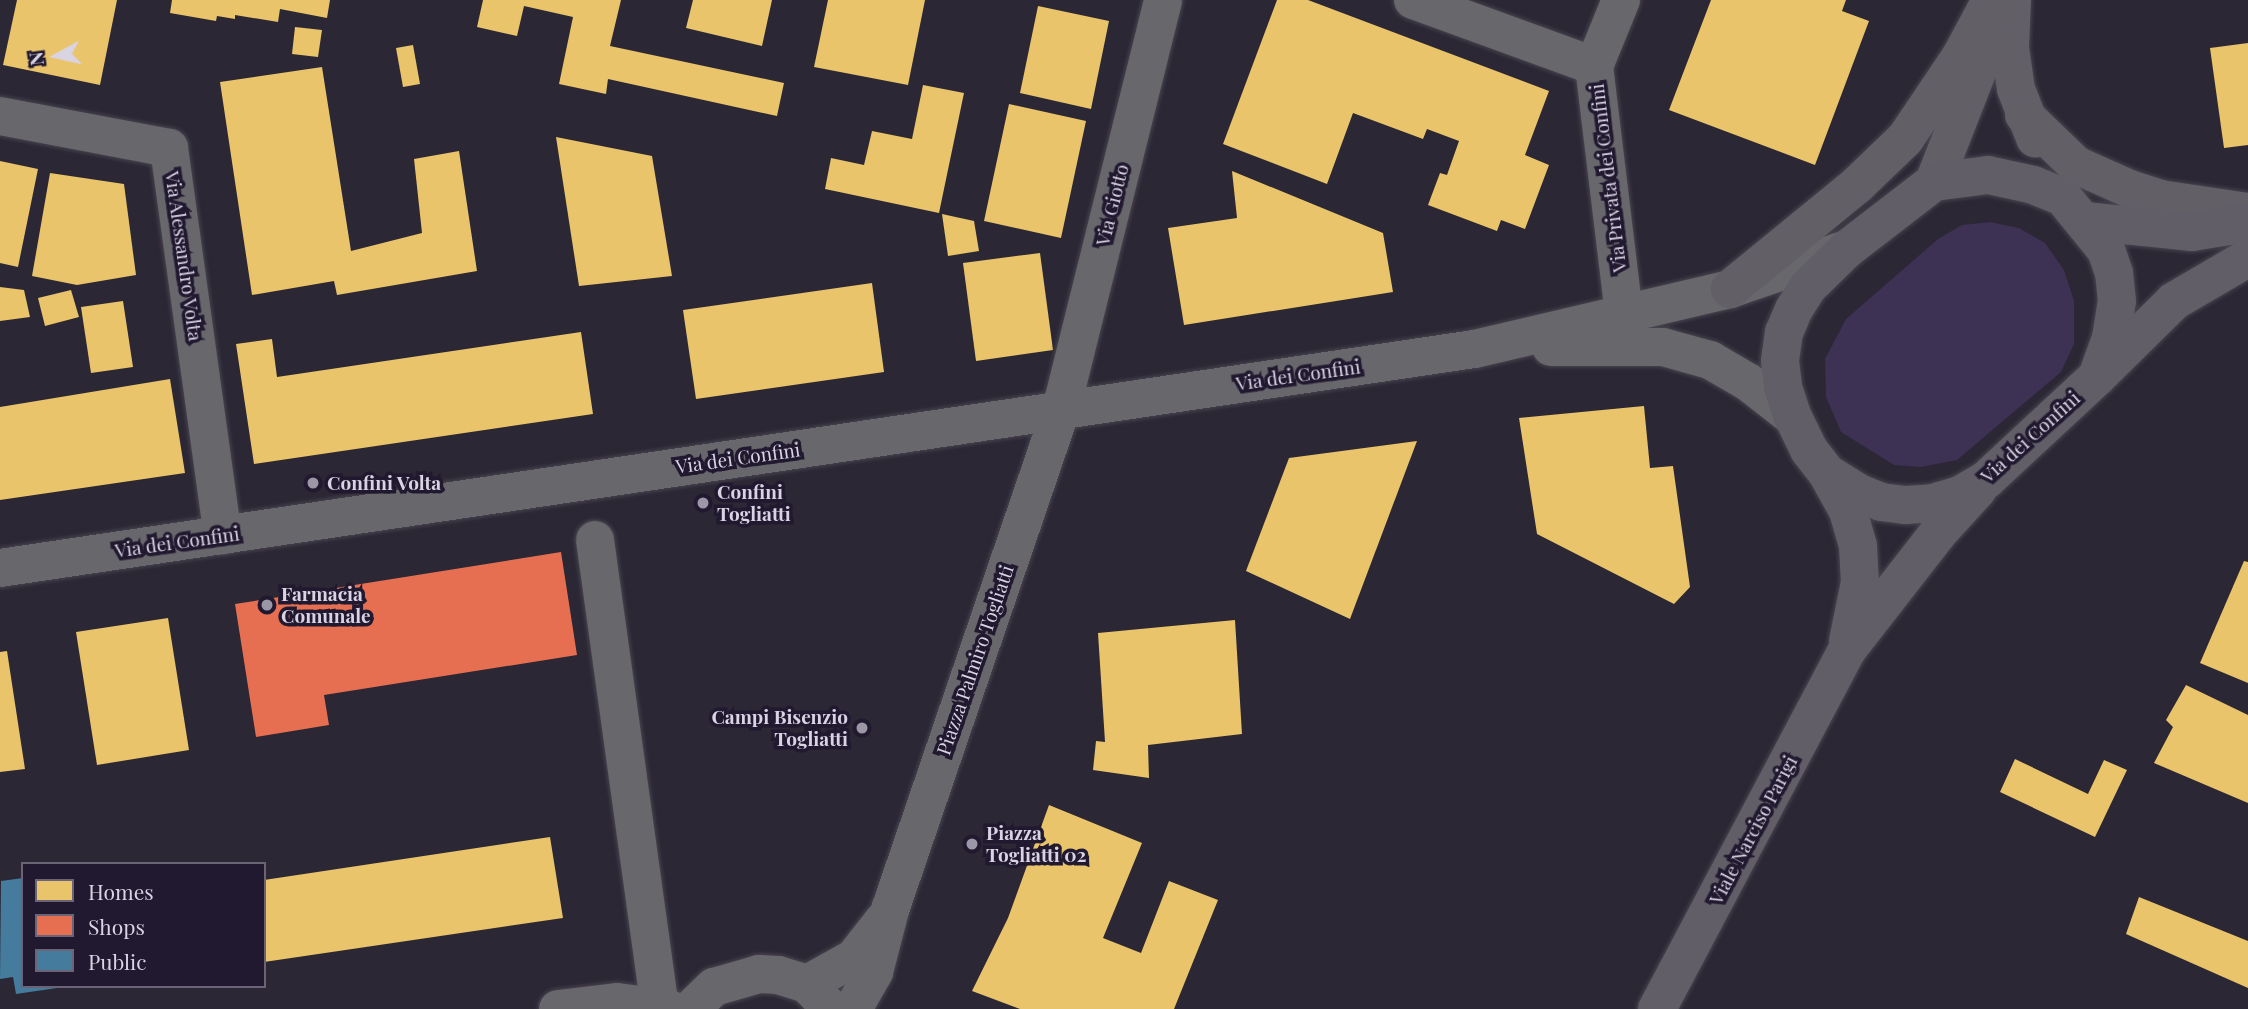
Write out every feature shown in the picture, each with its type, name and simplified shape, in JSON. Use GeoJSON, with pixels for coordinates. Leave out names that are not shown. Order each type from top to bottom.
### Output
{"type":"FeatureCollection","features":[{"type":"Feature","properties":{"kind":"main road"},"geometry":{"type":"LineString","coordinates":[[1730,289],[1857,185],[1905,139],[1961,56],[1990,0]]}},
{"type":"Feature","properties":{"kind":"main road"},"geometry":{"type":"LineString","coordinates":[[1934,182],[2002,0]]}},
{"type":"Feature","properties":{"kind":"main road"},"geometry":{"type":"LineString","coordinates":[[2012,0],[2010,48],[2016,89],[2024,115],[2074,209]]}},
{"type":"Feature","properties":{"kind":"main road"},"geometry":{"type":"LineString","coordinates":[[2024,115],[2076,165],[2130,189],[2160,199],[2248,212]]}},
{"type":"Feature","properties":{"kind":"main road","name":"Via dei Confini"},"geometry":{"type":"LineString","coordinates":[[2248,223],[2192,232],[2074,209],[2034,186],[1988,175],[1934,182],[1846,249],[1808,287],[1784,332],[1780,361],[1783,387],[1808,450],[1828,473],[1858,494],[1881,502],[1906,505],[1933,503],[1960,495],[1986,480],[2174,301],[2248,258]]}},
{"type":"Feature","properties":{"kind":"main road","name":"Via dei Confini"},"geometry":{"type":"LineString","coordinates":[[2074,209],[2106,250],[2114,273],[2117,301],[2111,338],[2097,377]]}},
{"type":"Feature","properties":{"kind":"main road","name":"Viale Narciso Parigi"},"geometry":{"type":"LineString","coordinates":[[1828,473],[1848,511],[1858,545],[1860,582],[1847,650]]}},
{"type":"Feature","properties":{"kind":"main road","name":"Viale Narciso Parigi"},"geometry":{"type":"LineString","coordinates":[[1657,1009],[1847,650],[1938,533],[1986,480]]}},
{"type":"Feature","properties":{"kind":"street","name":"Via Giotto"},"geometry":{"type":"LineString","coordinates":[[1061,410],[1163,0]]}},
{"type":"Feature","properties":{"kind":"street","name":"Via Privata dei Confini"},"geometry":{"type":"LineString","coordinates":[[1413,0],[1594,66],[1624,314]]}},
{"type":"Feature","properties":{"kind":"street"},"geometry":{"type":"LineString","coordinates":[[1594,66],[1621,0]]}},
{"type":"Feature","properties":{"kind":"street","name":"Via Alessandro Volta"},"geometry":{"type":"LineString","coordinates":[[0,116],[169,148],[223,535]]}},
{"type":"Feature","properties":{"kind":"street","name":"Via dei Confini"},"geometry":{"type":"LineString","coordinates":[[0,568],[1475,349],[1730,289],[1846,249]]}},
{"type":"Feature","properties":{"kind":"street","name":"Via dei Confini"},"geometry":{"type":"LineString","coordinates":[[1475,349],[1663,347],[1710,360],[1748,382],[1793,417]]}},
{"type":"Feature","properties":{"kind":"street","name":"Piazza Palmiro Togliatti"},"geometry":{"type":"LineString","coordinates":[[890,910],[1061,410]]}},
{"type":"Feature","properties":{"kind":"street"},"geometry":{"type":"LineString","coordinates":[[595,540],[673,1008]]}},
{"type":"Feature","properties":{"kind":"street"},"geometry":{"type":"LineString","coordinates":[[558,1009],[617,1002],[673,1008],[740,977],[778,975],[819,997],[854,958],[890,910]]}},
{"type":"Feature","properties":{"kind":"street"},"geometry":{"type":"LineString","coordinates":[[853,1009],[874,972],[890,910]]}},
{"type":"Feature","properties":{"kind":"shaded area"},"geometry":{"type":"Polygon","coordinates":[[[1990,222],[2019,228],[2045,243],[2064,270],[2074,301],[2074,344],[2061,372],[1957,460],[1921,467],[1894,465],[1841,432],[1826,397],[1825,359],[1846,319],[1938,239],[1962,225],[1990,222]]]}},
{"type":"Feature","properties":{"kind":"building: Homes"},"geometry":{"type":"Polygon","coordinates":[[[17,0],[117,0],[100,85],[3,65],[17,0]]]}},
{"type":"Feature","properties":{"kind":"building: Homes"},"geometry":{"type":"Polygon","coordinates":[[[172,0],[330,0],[327,18],[280,9],[278,22],[235,15],[235,19],[217,16],[216,21],[170,13],[172,0]]]}},
{"type":"Feature","properties":{"kind":"building: Homes"},"geometry":{"type":"Polygon","coordinates":[[[483,0],[621,0],[610,46],[784,83],[777,116],[608,79],[606,94],[559,84],[573,17],[524,6],[517,36],[477,27],[483,0]]]}},
{"type":"Feature","properties":{"kind":"building: Homes"},"geometry":{"type":"Polygon","coordinates":[[[693,0],[772,0],[762,46],[686,28],[693,0]]]}},
{"type":"Feature","properties":{"kind":"building: Homes"},"geometry":{"type":"Polygon","coordinates":[[[828,0],[925,0],[908,85],[814,67],[828,0]]]}},
{"type":"Feature","properties":{"kind":"building: Homes"},"geometry":{"type":"Polygon","coordinates":[[[1277,0],[1308,0],[1549,91],[1525,155],[1549,165],[1525,229],[1501,220],[1497,231],[1428,205],[1440,173],[1447,175],[1459,141],[1427,129],[1423,139],[1353,113],[1327,184],[1223,144],[1277,0]]]}},
{"type":"Feature","properties":{"kind":"building: Homes"},"geometry":{"type":"Polygon","coordinates":[[[1711,0],[1846,0],[1842,11],[1869,21],[1815,165],[1669,110],[1711,0]]]}},
{"type":"Feature","properties":{"kind":"building: Homes"},"geometry":{"type":"Polygon","coordinates":[[[1038,6],[1109,21],[1091,109],[1020,93],[1038,6]]]}},
{"type":"Feature","properties":{"kind":"building: Homes"},"geometry":{"type":"Polygon","coordinates":[[[295,27],[322,30],[318,57],[292,54],[295,27]]]}},
{"type":"Feature","properties":{"kind":"building: Homes"},"geometry":{"type":"Polygon","coordinates":[[[2248,43],[2248,145],[2224,148],[2210,48],[2248,43]]]}},
{"type":"Feature","properties":{"kind":"building: Homes"},"geometry":{"type":"Polygon","coordinates":[[[413,45],[420,84],[403,87],[396,48],[413,45]]]}},
{"type":"Feature","properties":{"kind":"building: Homes"},"geometry":{"type":"Polygon","coordinates":[[[322,67],[351,251],[422,233],[414,159],[459,151],[477,271],[337,295],[334,281],[252,295],[220,82],[322,67]]]}},
{"type":"Feature","properties":{"kind":"building: Homes"},"geometry":{"type":"Polygon","coordinates":[[[923,85],[964,93],[939,213],[825,189],[831,158],[864,165],[872,131],[912,139],[923,85]]]}},
{"type":"Feature","properties":{"kind":"building: Homes"},"geometry":{"type":"Polygon","coordinates":[[[1009,104],[1086,121],[1061,238],[984,221],[1009,104]]]}},
{"type":"Feature","properties":{"kind":"building: Homes"},"geometry":{"type":"Polygon","coordinates":[[[556,137],[652,156],[672,276],[579,286],[556,137]]]}},
{"type":"Feature","properties":{"kind":"building: Homes"},"geometry":{"type":"Polygon","coordinates":[[[0,161],[38,169],[18,267],[0,263],[0,161]]]}},
{"type":"Feature","properties":{"kind":"building: Homes"},"geometry":{"type":"Polygon","coordinates":[[[1232,171],[1383,233],[1393,292],[1184,325],[1168,228],[1237,218],[1232,171]]]}},
{"type":"Feature","properties":{"kind":"building: Homes"},"geometry":{"type":"Polygon","coordinates":[[[50,173],[124,184],[136,275],[77,285],[32,276],[50,173]]]}},
{"type":"Feature","properties":{"kind":"building: Homes"},"geometry":{"type":"Polygon","coordinates":[[[942,214],[974,221],[979,251],[948,256],[942,214]]]}},
{"type":"Feature","properties":{"kind":"building: Homes"},"geometry":{"type":"Polygon","coordinates":[[[1040,253],[1053,350],[976,361],[963,263],[1040,253]]]}},
{"type":"Feature","properties":{"kind":"building: Homes"},"geometry":{"type":"Polygon","coordinates":[[[872,283],[884,372],[696,399],[683,310],[872,283]]]}},
{"type":"Feature","properties":{"kind":"building: Homes"},"geometry":{"type":"Polygon","coordinates":[[[0,287],[24,290],[30,317],[0,321],[0,287]]]}},
{"type":"Feature","properties":{"kind":"building: Homes"},"geometry":{"type":"Polygon","coordinates":[[[71,290],[79,317],[45,326],[38,298],[71,290]]]}},
{"type":"Feature","properties":{"kind":"building: Homes"},"geometry":{"type":"Polygon","coordinates":[[[123,301],[133,367],[91,373],[81,307],[123,301]]]}},
{"type":"Feature","properties":{"kind":"building: Homes"},"geometry":{"type":"Polygon","coordinates":[[[581,332],[593,414],[254,464],[236,344],[272,339],[277,377],[581,332]]]}},
{"type":"Feature","properties":{"kind":"building: Homes"},"geometry":{"type":"Polygon","coordinates":[[[170,379],[185,473],[0,500],[0,407],[170,379]]]}},
{"type":"Feature","properties":{"kind":"building: Homes"},"geometry":{"type":"Polygon","coordinates":[[[1644,406],[1650,468],[1673,466],[1690,587],[1674,604],[1537,534],[1519,418],[1644,406]]]}},
{"type":"Feature","properties":{"kind":"building: Homes"},"geometry":{"type":"Polygon","coordinates":[[[1417,441],[1350,619],[1246,571],[1289,458],[1417,441]]]}},
{"type":"Feature","properties":{"kind":"building: Homes"},"geometry":{"type":"Polygon","coordinates":[[[2244,561],[2248,562],[2248,683],[2200,663],[2244,561]]]}},
{"type":"Feature","properties":{"kind":"building: Homes"},"geometry":{"type":"Polygon","coordinates":[[[168,618],[189,750],[97,765],[76,632],[168,618]]]}},
{"type":"Feature","properties":{"kind":"building: Homes"},"geometry":{"type":"Polygon","coordinates":[[[1235,620],[1242,734],[1148,745],[1149,778],[1093,770],[1096,741],[1105,742],[1098,633],[1235,620]]]}},
{"type":"Feature","properties":{"kind":"building: Homes"},"geometry":{"type":"Polygon","coordinates":[[[7,651],[25,769],[0,772],[0,652],[7,651]]]}},
{"type":"Feature","properties":{"kind":"building: Homes"},"geometry":{"type":"Polygon","coordinates":[[[2186,685],[2248,715],[2248,803],[2154,763],[2173,727],[2166,720],[2186,685]]]}},
{"type":"Feature","properties":{"kind":"building: Homes"},"geometry":{"type":"Polygon","coordinates":[[[2015,759],[2088,794],[2104,760],[2127,770],[2095,837],[2000,792],[2015,759]]]}},
{"type":"Feature","properties":{"kind":"building: Homes"},"geometry":{"type":"Polygon","coordinates":[[[1049,805],[1142,843],[1103,938],[1141,953],[1169,881],[1218,900],[1174,1009],[1020,1009],[972,991],[1008,918],[1049,805]]]}},
{"type":"Feature","properties":{"kind":"building: Homes"},"geometry":{"type":"Polygon","coordinates":[[[550,837],[563,918],[266,962],[266,880],[550,837]]]}},
{"type":"Feature","properties":{"kind":"building: Homes"},"geometry":{"type":"Polygon","coordinates":[[[2139,897],[2248,941],[2248,988],[2126,934],[2139,897]]]}},
{"type":"Feature","properties":{"kind":"building: Shops"},"geometry":{"type":"Polygon","coordinates":[[[561,552],[577,655],[324,695],[329,725],[256,737],[235,604],[561,552]]]}},
{"type":"Feature","properties":{"kind":"building: Public"},"geometry":{"type":"Polygon","coordinates":[[[21,878],[21,988],[57,988],[16,994],[13,977],[0,979],[1,881],[21,878]]]}},
{"type":"Feature","properties":{"kind":"place","name":"Confini Volta"},"geometry":{"type":"Point","coordinates":[313,483]}},
{"type":"Feature","properties":{"kind":"place","name":"Confini Togliatti"},"geometry":{"type":"Point","coordinates":[703,503]}},
{"type":"Feature","properties":{"kind":"place","name":"Farmacia Comunale"},"geometry":{"type":"Point","coordinates":[267,605]}},
{"type":"Feature","properties":{"kind":"place","name":"Campi Bisenzio Togliatti"},"geometry":{"type":"Point","coordinates":[862,728]}},
{"type":"Feature","properties":{"kind":"place","name":"Piazza Togliatti 02"},"geometry":{"type":"Point","coordinates":[972,844]}}]}
